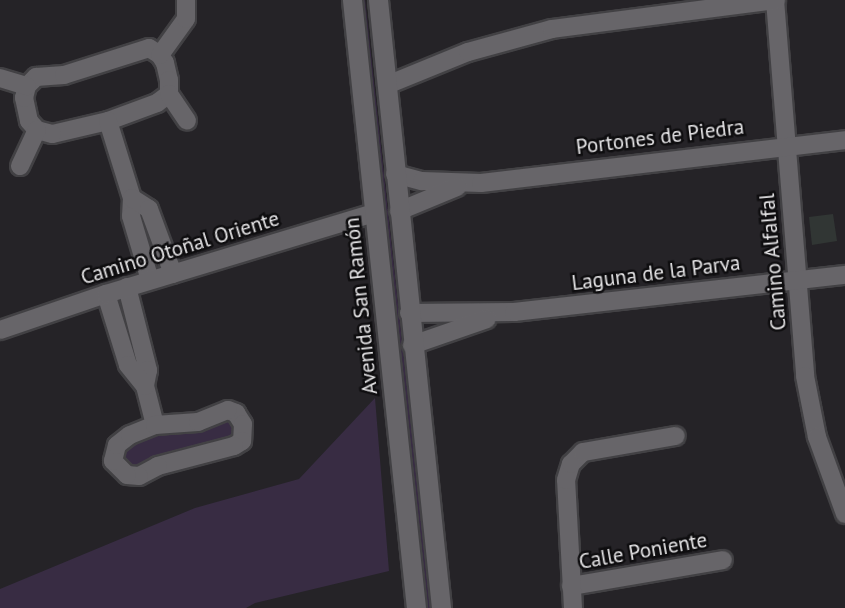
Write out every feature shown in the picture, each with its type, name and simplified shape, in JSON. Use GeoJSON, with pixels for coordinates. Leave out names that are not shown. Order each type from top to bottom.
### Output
{"type":"FeatureCollection","features":[{"type":"Feature","properties":{"kind":"street"},"geometry":{"type":"LineString","coordinates":[[160,55],[186,19],[186,0]]}},
{"type":"Feature","properties":{"kind":"street","name":"Avenida San Ramón"},"geometry":{"type":"LineString","coordinates":[[352,0],[416,608]]}},
{"type":"Feature","properties":{"kind":"street"},"geometry":{"type":"LineString","coordinates":[[378,0],[408,313],[441,608]]}},
{"type":"Feature","properties":{"kind":"street"},"geometry":{"type":"LineString","coordinates":[[387,85],[468,52],[552,29],[776,0]]}},
{"type":"Feature","properties":{"kind":"street","name":"Camino Alfalfal"},"geometry":{"type":"LineString","coordinates":[[776,0],[785,145],[805,376],[810,408],[826,465],[845,514]]}},
{"type":"Feature","properties":{"kind":"street"},"geometry":{"type":"LineString","coordinates":[[169,94],[157,103],[108,121],[52,134],[37,130],[29,121],[24,98],[27,86],[36,77],[64,75],[135,50],[149,48],[160,55],[169,80],[169,94],[187,121]]}},
{"type":"Feature","properties":{"kind":"street"},"geometry":{"type":"LineString","coordinates":[[0,78],[27,86]]}},
{"type":"Feature","properties":{"kind":"street"},"geometry":{"type":"LineString","coordinates":[[108,121],[132,198],[131,216],[150,280]]}},
{"type":"Feature","properties":{"kind":"street"},"geometry":{"type":"LineString","coordinates":[[20,166],[37,130]]}},
{"type":"Feature","properties":{"kind":"street","name":"Portones de Piedra"},"geometry":{"type":"LineString","coordinates":[[399,211],[452,189],[481,183],[845,140]]}},
{"type":"Feature","properties":{"kind":"street","name":"Portones de Piedra"},"geometry":{"type":"LineString","coordinates":[[395,174],[422,181],[481,183]]}},
{"type":"Feature","properties":{"kind":"street"},"geometry":{"type":"LineString","coordinates":[[132,198],[149,209],[173,274]]}},
{"type":"Feature","properties":{"kind":"street","name":"Camino Otoñal Oriente"},"geometry":{"type":"LineString","coordinates":[[0,330],[127,287],[374,212]]}},
{"type":"Feature","properties":{"kind":"street","name":"Laguna de la Parva"},"geometry":{"type":"LineString","coordinates":[[408,313],[514,312],[845,275]]}},
{"type":"Feature","properties":{"kind":"street"},"geometry":{"type":"LineString","coordinates":[[127,287],[148,370],[145,386]]}},
{"type":"Feature","properties":{"kind":"street"},"geometry":{"type":"LineString","coordinates":[[106,294],[128,365],[145,386],[155,425]]}},
{"type":"Feature","properties":{"kind":"street","name":"Laguna de la Parva"},"geometry":{"type":"LineString","coordinates":[[412,345],[514,312]]}},
{"type":"Feature","properties":{"kind":"street"},"geometry":{"type":"LineString","coordinates":[[228,410],[240,418],[242,441],[234,446],[158,466],[139,476],[127,475],[113,461],[117,445],[130,435],[155,425],[198,422],[228,410]]}},
{"type":"Feature","properties":{"kind":"street","name":"Calle Poniente"},"geometry":{"type":"LineString","coordinates":[[573,608],[566,480],[571,464],[583,452],[676,436]]}},
{"type":"Feature","properties":{"kind":"street","name":"Calle Poniente"},"geometry":{"type":"LineString","coordinates":[[571,586],[723,560]]}},
{"type":"Feature","properties":{"kind":"shaded area"},"geometry":{"type":"Polygon","coordinates":[[[359,0],[365,0],[431,608],[424,608],[359,0]]]}},
{"type":"Feature","properties":{"kind":"shaded area"},"geometry":{"type":"Polygon","coordinates":[[[375,398],[389,571],[255,603],[246,608],[0,608],[0,589],[195,508],[299,479],[375,398]]]}},
{"type":"Feature","properties":{"kind":"shaded area"},"geometry":{"type":"Polygon","coordinates":[[[229,416],[235,424],[235,434],[228,441],[139,469],[128,471],[120,462],[128,442],[148,432],[229,416]]]}},
{"type":"Feature","properties":{"kind":"building"},"geometry":{"type":"Polygon","coordinates":[[[833,214],[837,241],[812,245],[809,217],[833,214]]]}}]}
